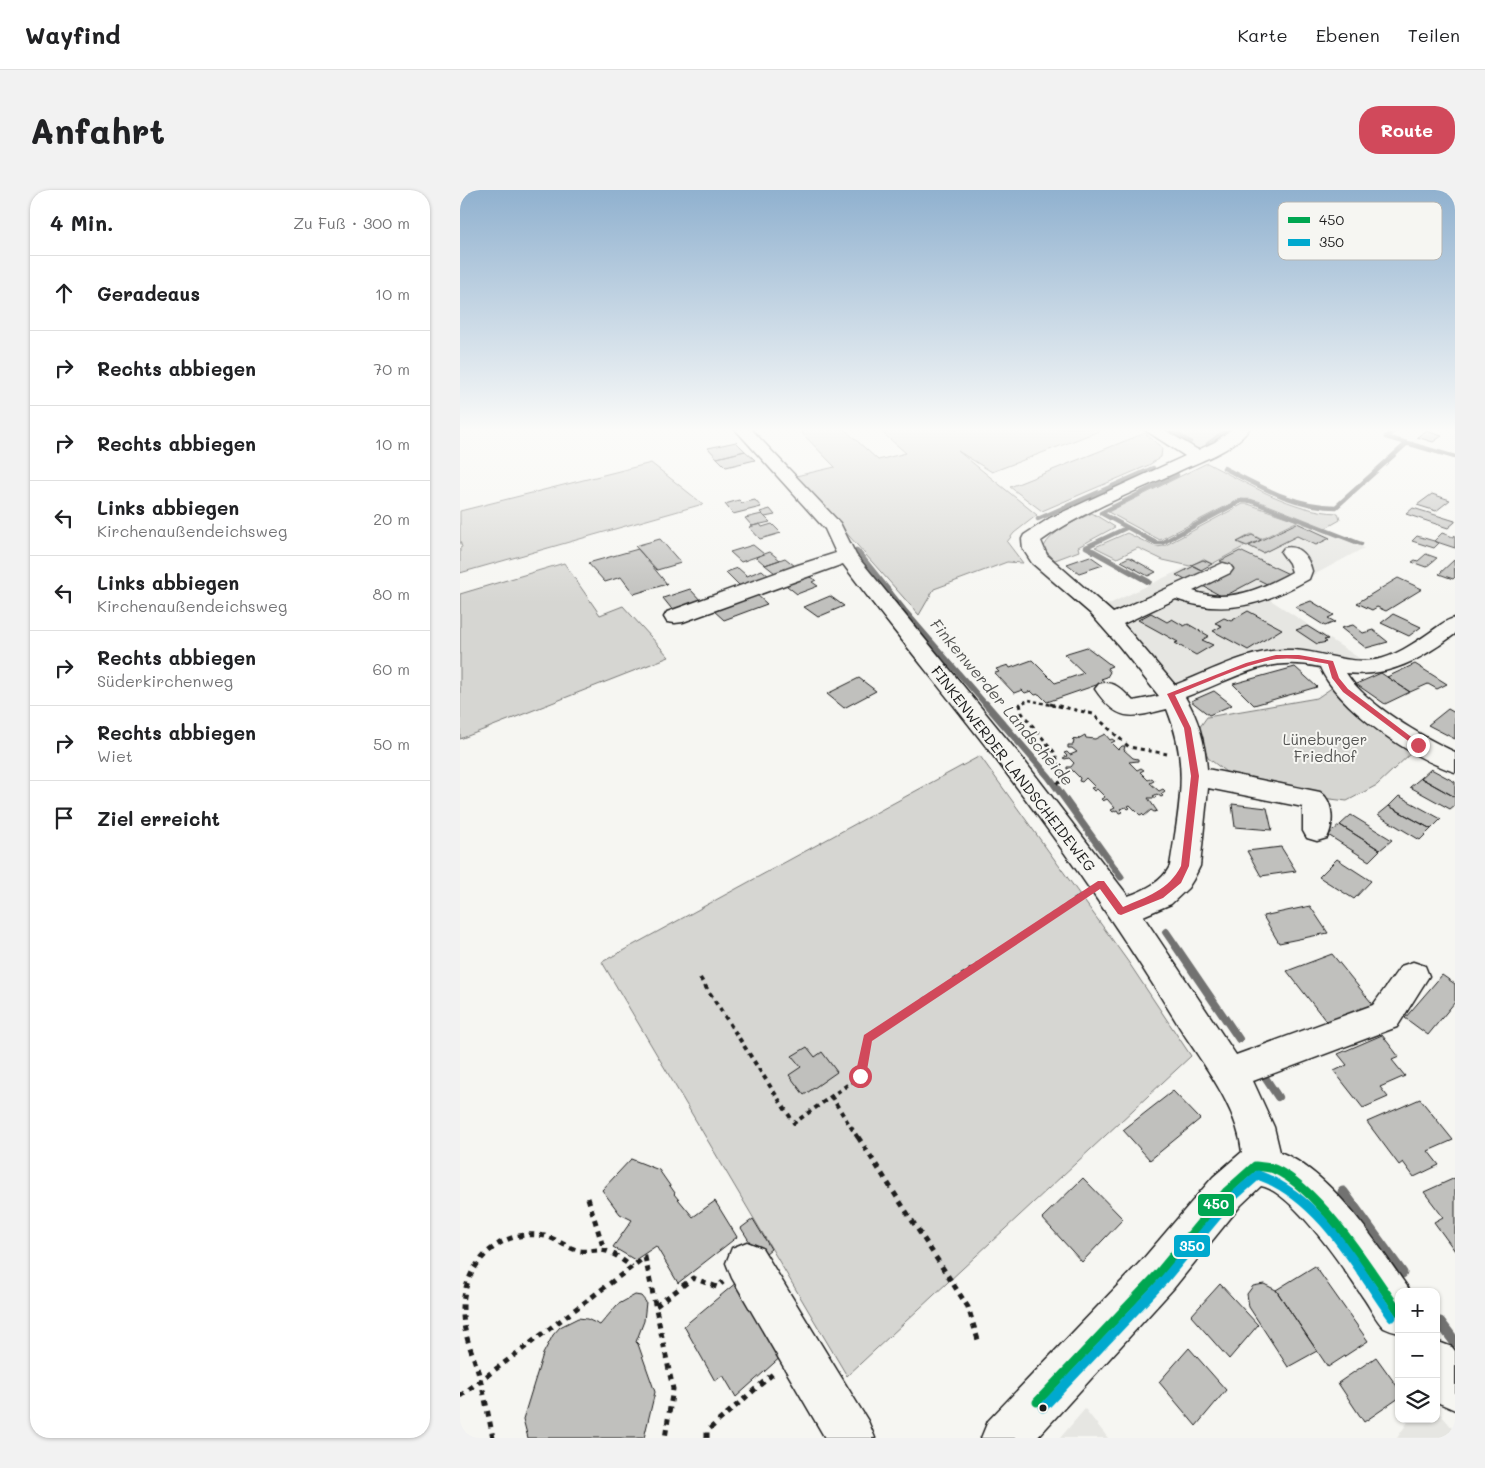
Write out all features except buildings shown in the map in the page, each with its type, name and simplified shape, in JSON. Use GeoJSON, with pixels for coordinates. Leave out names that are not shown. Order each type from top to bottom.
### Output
{"type":"FeatureCollection","features":[{"type":"Feature","properties":{"kind":"street","name":"FINKENWERDER LANDSCHEIDEWEG"},"geometry":{"type":"LineString","coordinates":[[795,486],[832,527],[847,556],[1033,790],[1178,993],[1249,1109],[1258,1136],[1262,1165]]}},
{"type":"Feature","properties":{"kind":"street"},"geometry":{"type":"LineString","coordinates":[[1121,912],[1160,896],[1178,880],[1185,866],[1195,776],[1188,728],[1173,698],[1111,622],[1039,559],[1033,549],[1031,539],[1056,522],[1131,486]]}},
{"type":"Feature","properties":{"kind":"street"},"geometry":{"type":"LineString","coordinates":[[1176,592],[1205,601],[1220,602],[1263,594],[1302,575],[1300,563],[1291,552]]}},
{"type":"Feature","properties":{"kind":"street"},"geometry":{"type":"LineString","coordinates":[[675,617],[805,569],[847,556]]}},
{"type":"Feature","properties":{"kind":"street"},"geometry":{"type":"LineString","coordinates":[[1111,622],[1223,569]]}},
{"type":"Feature","properties":{"kind":"street"},"geometry":{"type":"LineString","coordinates":[[1107,689],[1127,709],[1138,709],[1173,698],[1248,665],[1276,657],[1299,657],[1364,668],[1392,663],[1420,649],[1455,624]]}},
{"type":"Feature","properties":{"kind":"street"},"geometry":{"type":"LineString","coordinates":[[1330,663],[1335,678],[1358,701],[1418,745],[1455,764]]}},
{"type":"Feature","properties":{"kind":"street"},"geometry":{"type":"LineString","coordinates":[[1195,776],[1310,799],[1315,802],[1317,808],[1317,831]]}},
{"type":"Feature","properties":{"kind":"street"},"geometry":{"type":"LineString","coordinates":[[1229,1074],[1385,1016],[1413,976]]}},
{"type":"Feature","properties":{"kind":"street"},"geometry":{"type":"LineString","coordinates":[[1005,1438],[1158,1274],[1227,1191],[1250,1169],[1262,1165],[1270,1166],[1290,1177],[1319,1205],[1395,1307]]}},
{"type":"Feature","properties":{"kind":"street"},"geometry":{"type":"LineString","coordinates":[[747,1263],[851,1438]]}},
{"type":"Feature","properties":{"kind":"street"},"geometry":{"type":"LineString","coordinates":[[1440,1368],[1455,1387]]}},
{"type":"Feature","properties":{"kind":"path"},"geometry":{"type":"LineString","coordinates":[[1066,780],[1054,752],[1022,712],[1020,704],[1029,700],[1038,701],[1093,714],[1129,747],[1149,752],[1164,752],[1195,776]]}},
{"type":"Feature","properties":{"kind":"path"},"geometry":{"type":"LineString","coordinates":[[700,978],[794,1123],[860,1076],[868,1038],[1101,883]]}},
{"type":"Feature","properties":{"kind":"path"},"geometry":{"type":"LineString","coordinates":[[831,1096],[968,1307],[978,1340]]}},
{"type":"Feature","properties":{"kind":"path"},"geometry":{"type":"LineString","coordinates":[[588,1198],[604,1250]]}},
{"type":"Feature","properties":{"kind":"path"},"geometry":{"type":"LineString","coordinates":[[493,1438],[464,1324],[462,1302],[466,1282],[474,1266],[488,1250],[508,1238],[526,1234],[545,1236],[582,1251],[604,1250],[632,1267]]}},
{"type":"Feature","properties":{"kind":"path"},"geometry":{"type":"LineString","coordinates":[[460,1396],[645,1257],[673,1389],[665,1438]]}},
{"type":"Feature","properties":{"kind":"path"},"geometry":{"type":"LineString","coordinates":[[656,1306],[693,1278],[717,1287],[747,1263]]}},
{"type":"Feature","properties":{"kind":"path"},"geometry":{"type":"LineString","coordinates":[[706,1438],[708,1431],[800,1351]]}},
{"type":"Feature","properties":{"kind":"shaded area"},"geometry":{"type":"Polygon","coordinates":[[[1298,521],[1364,548],[1269,599],[1365,662],[1297,650],[1268,650],[1241,656],[1172,686],[1101,608],[1203,559],[1244,546],[1236,542],[1251,534],[1261,539],[1298,521]]]}},
{"type":"Feature","properties":{"kind":"shaded area"},"geometry":{"type":"Polygon","coordinates":[[[1085,1409],[1108,1438],[1060,1438],[1085,1409]]]}},
{"type":"Feature","properties":{"kind":"shaded area"},"geometry":{"type":"Polygon","coordinates":[[[1440,1414],[1455,1431],[1455,1438],[1397,1438],[1407,1423],[1440,1423],[1440,1414]]]}},
{"type":"Feature","properties":{"kind":"green space"},"geometry":{"type":"Polygon","coordinates":[[[559,486],[680,486],[703,504],[460,573],[460,548],[462,547],[460,541],[460,511],[559,486]]]}},
{"type":"Feature","properties":{"kind":"green space"},"geometry":{"type":"Polygon","coordinates":[[[805,486],[1001,486],[1037,515],[1014,533],[1007,542],[1023,563],[1007,562],[934,589],[919,615],[805,486]]]}},
{"type":"Feature","properties":{"kind":"green space"},"geometry":{"type":"Polygon","coordinates":[[[1012,486],[1100,486],[1042,511],[1010,487],[1012,486]]]}},
{"type":"Feature","properties":{"kind":"green space"},"geometry":{"type":"Polygon","coordinates":[[[1160,486],[1253,486],[1304,508],[1338,513],[1340,520],[1326,528],[1258,501],[1240,499],[1160,540],[1108,512],[1160,486]]]}},
{"type":"Feature","properties":{"kind":"green space"},"geometry":{"type":"Polygon","coordinates":[[[1243,504],[1298,521],[1261,539],[1251,534],[1237,542],[1245,546],[1212,564],[1203,559],[1190,566],[1163,560],[1138,548],[1117,558],[1095,547],[1127,533],[1156,547],[1164,546],[1243,504]]]}},
{"type":"Feature","properties":{"kind":"green space"},"geometry":{"type":"Polygon","coordinates":[[[1092,513],[1115,527],[1078,547],[1079,551],[1055,560],[1043,548],[1058,531],[1092,513]]]}},
{"type":"Feature","properties":{"kind":"green space"},"geometry":{"type":"Polygon","coordinates":[[[564,563],[600,615],[623,606],[669,657],[460,739],[460,594],[564,563]]]}},
{"type":"Feature","properties":{"kind":"green space","name":"Lüneburger Friedhof"},"geometry":{"type":"Polygon","coordinates":[[[1333,687],[1349,703],[1411,753],[1377,785],[1347,801],[1248,789],[1208,758],[1197,731],[1207,717],[1317,698],[1333,687]]]}},
{"type":"Feature","properties":{"kind":"green space"},"geometry":{"type":"Polygon","coordinates":[[[980,756],[1129,963],[1191,1056],[847,1376],[602,962],[980,756]]]}},
{"type":"Feature","properties":{"kind":"waterway"},"geometry":{"type":"LineString","coordinates":[[1038,519],[1112,486]]}},
{"type":"Feature","properties":{"kind":"waterway"},"geometry":{"type":"LineString","coordinates":[[1155,486],[1101,513],[1156,543],[1162,543],[1241,501],[1251,501],[1361,544]]}},
{"type":"Feature","properties":{"kind":"waterway"},"geometry":{"type":"LineString","coordinates":[[1260,486],[1306,503],[1336,507],[1359,486]]}},
{"type":"Feature","properties":{"kind":"waterway"},"geometry":{"type":"LineString","coordinates":[[1095,552],[1086,547],[1126,528]]}},
{"type":"Feature","properties":{"kind":"waterway","name":"Finkenwerder Landscheide"},"geometry":{"type":"LineString","coordinates":[[857,551],[904,610],[987,706]]}},
{"type":"Feature","properties":{"kind":"waterway"},"geometry":{"type":"LineString","coordinates":[[1093,551],[1149,582]]}},
{"type":"Feature","properties":{"kind":"waterway","name":"Finkenwerder Landscheide"},"geometry":{"type":"LineString","coordinates":[[986,704],[1049,777],[1121,877]]}},
{"type":"Feature","properties":{"kind":"waterway","name":"Finkenwerder Landscheide"},"geometry":{"type":"LineString","coordinates":[[1166,932],[1239,1039]]}},
{"type":"Feature","properties":{"kind":"waterway","name":"Finkenwerder Landscheide"},"geometry":{"type":"LineString","coordinates":[[1262,1073],[1278,1097]]}},
{"type":"Feature","properties":{"kind":"waterway","name":"Finkenwerder Landscheide"},"geometry":{"type":"LineString","coordinates":[[1343,1192],[1402,1273]]}},
{"type":"Feature","properties":{"kind":"waterway","name":"Finkenwerder Landscheide"},"geometry":{"type":"LineString","coordinates":[[1440,1322],[1455,1342]]}},
{"type":"Feature","properties":{"kind":"transit line","name":"450"},"geometry":{"type":"LineString","coordinates":[[1037,1402],[1158,1274],[1227,1191],[1255,1166],[1274,1169],[1291,1179],[1326,1212],[1359,1254],[1395,1306]]}},
{"type":"Feature","properties":{"kind":"transit line","name":"350"},"geometry":{"type":"LineString","coordinates":[[1043,1408],[1164,1280],[1233,1197],[1258,1175],[1276,1182],[1295,1195],[1314,1213],[1350,1257],[1392,1317]]}},
{"type":"Feature","properties":{"kind":"route"},"geometry":{"type":"LineString","coordinates":[[860,1076],[868,1038],[1101,883],[1121,912],[1160,896],[1178,880],[1185,866],[1195,792],[1195,776],[1192,745],[1188,728],[1171,694],[1248,665],[1276,657],[1299,657],[1330,663],[1335,678],[1346,691],[1418,745]]}}]}
